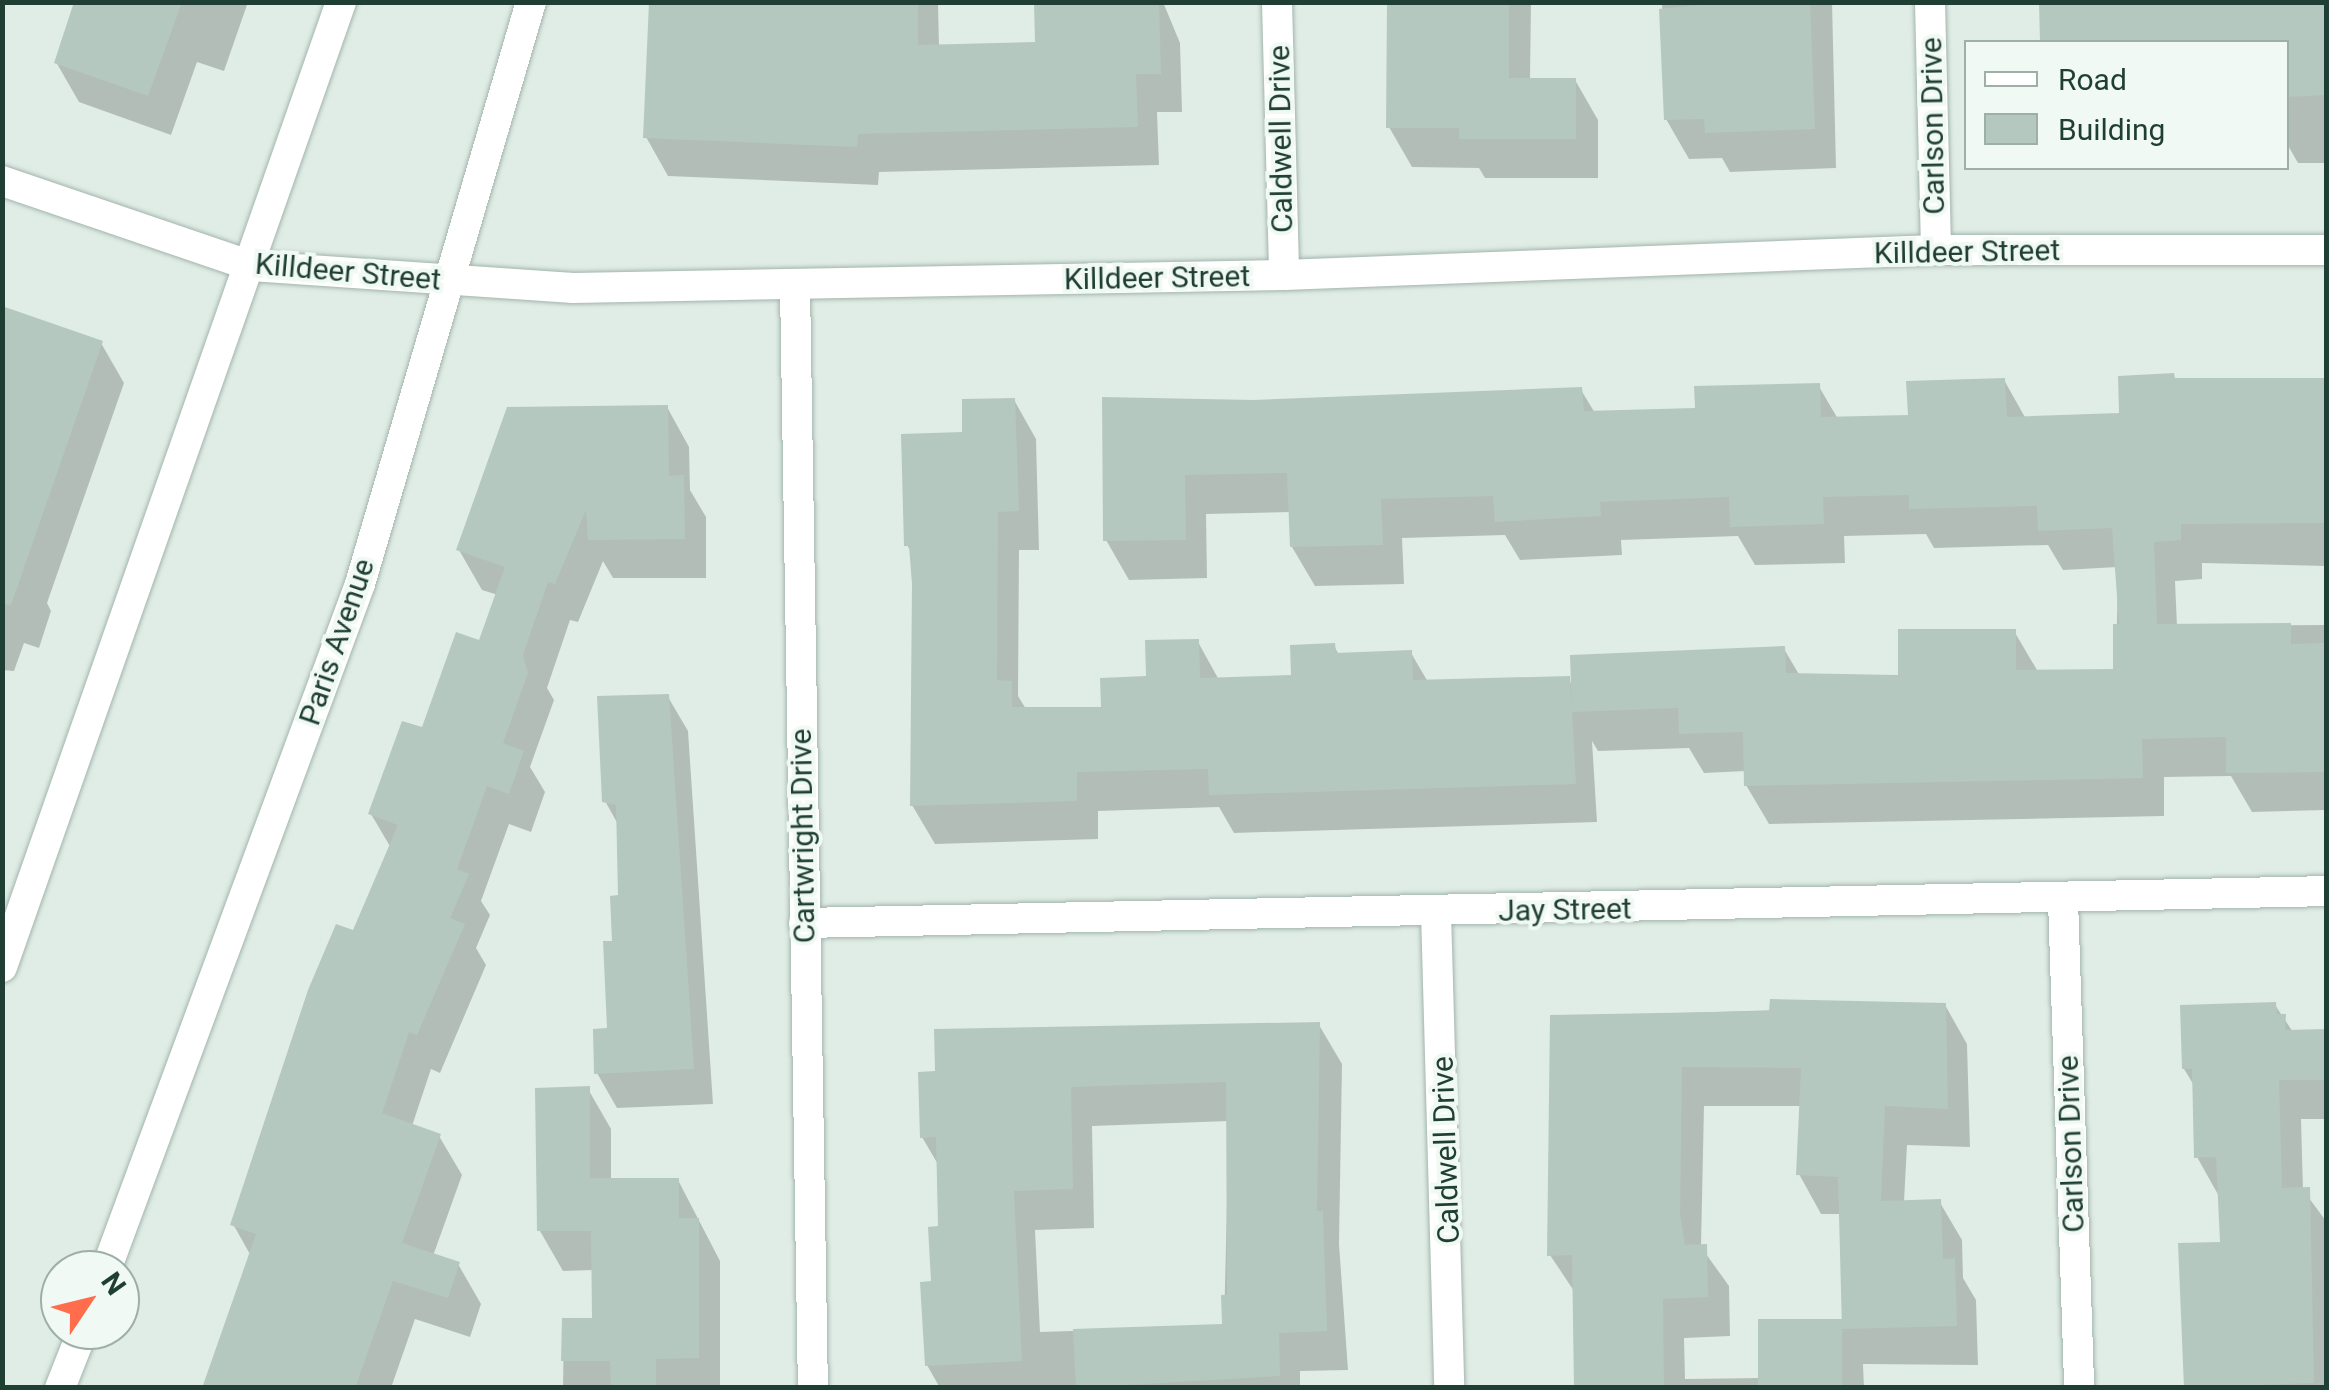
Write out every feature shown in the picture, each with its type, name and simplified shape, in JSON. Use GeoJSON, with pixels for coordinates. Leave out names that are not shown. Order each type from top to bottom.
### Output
{"type":"FeatureCollection","features":[{"type":"Feature","properties":{"kind":"street"},"geometry":{"type":"LineString","coordinates":[[2,967],[341,2]]}},
{"type":"Feature","properties":{"kind":"street","name":"Paris Avenue"},"geometry":{"type":"LineString","coordinates":[[113,1250],[360,584],[444,282],[531,2]]}},
{"type":"Feature","properties":{"kind":"street","name":"Caldwell Drive"},"geometry":{"type":"LineString","coordinates":[[1277,2],[1284,275]]}},
{"type":"Feature","properties":{"kind":"street","name":"Carlson Drive"},"geometry":{"type":"LineString","coordinates":[[1930,2],[1936,250]]}},
{"type":"Feature","properties":{"kind":"street","name":"Killdeer Street"},"geometry":{"type":"LineString","coordinates":[[2,181],[251,266],[573,288],[1284,275],[1936,250],[2326,250]]}},
{"type":"Feature","properties":{"kind":"street","name":"Cartwright Drive"},"geometry":{"type":"LineString","coordinates":[[795,285],[814,1388]]}},
{"type":"Feature","properties":{"kind":"street","name":"Jay Street"},"geometry":{"type":"LineString","coordinates":[[804,923],[2326,892]]}},
{"type":"Feature","properties":{"kind":"street","name":"Carlson Drive"},"geometry":{"type":"LineString","coordinates":[[2063,900],[2079,1388]]}},
{"type":"Feature","properties":{"kind":"street","name":"Caldwell Drive"},"geometry":{"type":"LineString","coordinates":[[1436,912],[1449,1388]]}},
{"type":"Feature","properties":{"kind":"street"},"geometry":{"type":"LineString","coordinates":[[60,1388],[74,1350]]}},
{"type":"Feature","properties":{"kind":"building"},"geometry":{"type":"Polygon","coordinates":[[[74,2],[182,2],[148,96],[54,63],[74,2]]]}},
{"type":"Feature","properties":{"kind":"building"},"geometry":{"type":"Polygon","coordinates":[[[649,2],[918,2],[918,45],[1035,42],[1034,4],[1159,2],[1161,74],[1136,74],[1138,127],[858,134],[857,147],[643,138],[649,2]]]}},
{"type":"Feature","properties":{"kind":"building"},"geometry":{"type":"Polygon","coordinates":[[[1387,2],[1509,2],[1509,78],[1576,78],[1576,139],[1459,139],[1459,128],[1386,128],[1387,2]]]}},
{"type":"Feature","properties":{"kind":"building"},"geometry":{"type":"Polygon","coordinates":[[[1728,2],[1810,2],[1815,129],[1705,133],[1704,119],[1664,120],[1659,9],[1728,2]]]}},
{"type":"Feature","properties":{"kind":"building"},"geometry":{"type":"Polygon","coordinates":[[[2039,2],[2326,2],[2326,95],[2289,97],[2289,40],[2040,40],[2039,2]]]}},
{"type":"Feature","properties":{"kind":"building"},"geometry":{"type":"Polygon","coordinates":[[[2,306],[103,341],[11,605],[2,604],[2,306]]]}},
{"type":"Feature","properties":{"kind":"building"},"geometry":{"type":"Polygon","coordinates":[[[2174,373],[2175,378],[2326,378],[2326,523],[2181,524],[2181,540],[2154,542],[2157,624],[2291,623],[2291,644],[2326,643],[2326,772],[2226,773],[2226,737],[2142,739],[2143,778],[1744,786],[1743,732],[1679,734],[1678,708],[1572,712],[1570,655],[1785,646],[1786,673],[1898,675],[1898,629],[2016,629],[2016,670],[2113,669],[2113,624],[2119,624],[2112,528],[2038,531],[2037,506],[1909,509],[1909,495],[1823,497],[1824,524],[1730,527],[1729,497],[1600,502],[1601,516],[1495,522],[1493,496],[1381,499],[1383,545],[1290,547],[1287,473],[1185,475],[1186,540],[1103,541],[1102,397],[1254,400],[1582,387],[1584,411],[1695,408],[1694,386],[1820,383],[1821,417],[1908,415],[1906,381],[2005,378],[2007,417],[2119,413],[2118,376],[2174,373]]]}},
{"type":"Feature","properties":{"kind":"building"},"geometry":{"type":"Polygon","coordinates":[[[1015,398],[1019,511],[998,512],[997,680],[1012,681],[1012,707],[1101,707],[1100,678],[1146,676],[1145,640],[1199,639],[1200,678],[1291,675],[1290,645],[1335,643],[1336,653],[1412,650],[1413,680],[1570,676],[1576,784],[1209,795],[1208,769],[1077,772],[1077,801],[910,806],[912,584],[909,546],[904,546],[901,434],[962,432],[962,399],[1015,398]]]}},
{"type":"Feature","properties":{"kind":"building"},"geometry":{"type":"Polygon","coordinates":[[[668,405],[669,476],[684,475],[685,539],[588,540],[586,510],[555,584],[548,582],[523,655],[528,673],[503,743],[524,751],[509,794],[487,786],[457,869],[469,874],[450,918],[465,924],[417,1035],[409,1032],[382,1113],[441,1134],[402,1243],[460,1262],[448,1298],[393,1281],[355,1388],[202,1388],[256,1234],[230,1225],[308,990],[336,924],[353,930],[398,825],[368,814],[402,721],[422,727],[456,632],[479,640],[505,567],[456,550],[507,407],[668,405]]]}},
{"type":"Feature","properties":{"kind":"building"},"geometry":{"type":"Polygon","coordinates":[[[669,694],[694,1069],[594,1074],[593,1029],[607,1028],[603,941],[612,941],[610,896],[618,895],[616,805],[602,802],[597,696],[669,694]]]}},
{"type":"Feature","properties":{"kind":"building"},"geometry":{"type":"Polygon","coordinates":[[[1770,999],[1946,1003],[1948,1109],[1885,1106],[1881,1201],[1941,1199],[1943,1259],[1955,1258],[1957,1326],[1842,1329],[1838,1177],[1796,1175],[1801,1068],[1682,1067],[1680,1214],[1685,1245],[1707,1244],[1708,1297],[1663,1299],[1664,1388],[1574,1388],[1572,1255],[1547,1256],[1550,1015],[1769,1011],[1770,999]]]}},
{"type":"Feature","properties":{"kind":"building"},"geometry":{"type":"Polygon","coordinates":[[[2276,1002],[2277,1014],[2286,1014],[2285,1030],[2326,1029],[2326,1080],[2279,1080],[2282,1188],[2310,1187],[2314,1383],[2184,1388],[2178,1243],[2220,1242],[2216,1157],[2194,1158],[2192,1069],[2182,1069],[2180,1005],[2276,1002]]]}},
{"type":"Feature","properties":{"kind":"building"},"geometry":{"type":"Polygon","coordinates":[[[1320,1022],[1317,1211],[1323,1211],[1327,1331],[1279,1333],[1280,1376],[1076,1388],[1073,1329],[1222,1324],[1221,1295],[1227,1295],[1226,1082],[1071,1087],[1073,1189],[1014,1191],[1022,1361],[925,1366],[920,1282],[931,1281],[928,1227],[938,1226],[936,1137],[920,1138],[918,1072],[935,1071],[934,1029],[1320,1022]]]}},
{"type":"Feature","properties":{"kind":"building"},"geometry":{"type":"Polygon","coordinates":[[[590,1086],[590,1178],[679,1178],[679,1218],[699,1218],[699,1358],[656,1359],[656,1388],[611,1388],[610,1361],[561,1361],[562,1318],[592,1318],[591,1231],[537,1231],[535,1088],[590,1086]]]}},
{"type":"Feature","properties":{"kind":"building"},"geometry":{"type":"Polygon","coordinates":[[[1758,1319],[1842,1319],[1842,1388],[1758,1388],[1758,1319]]]}}]}
